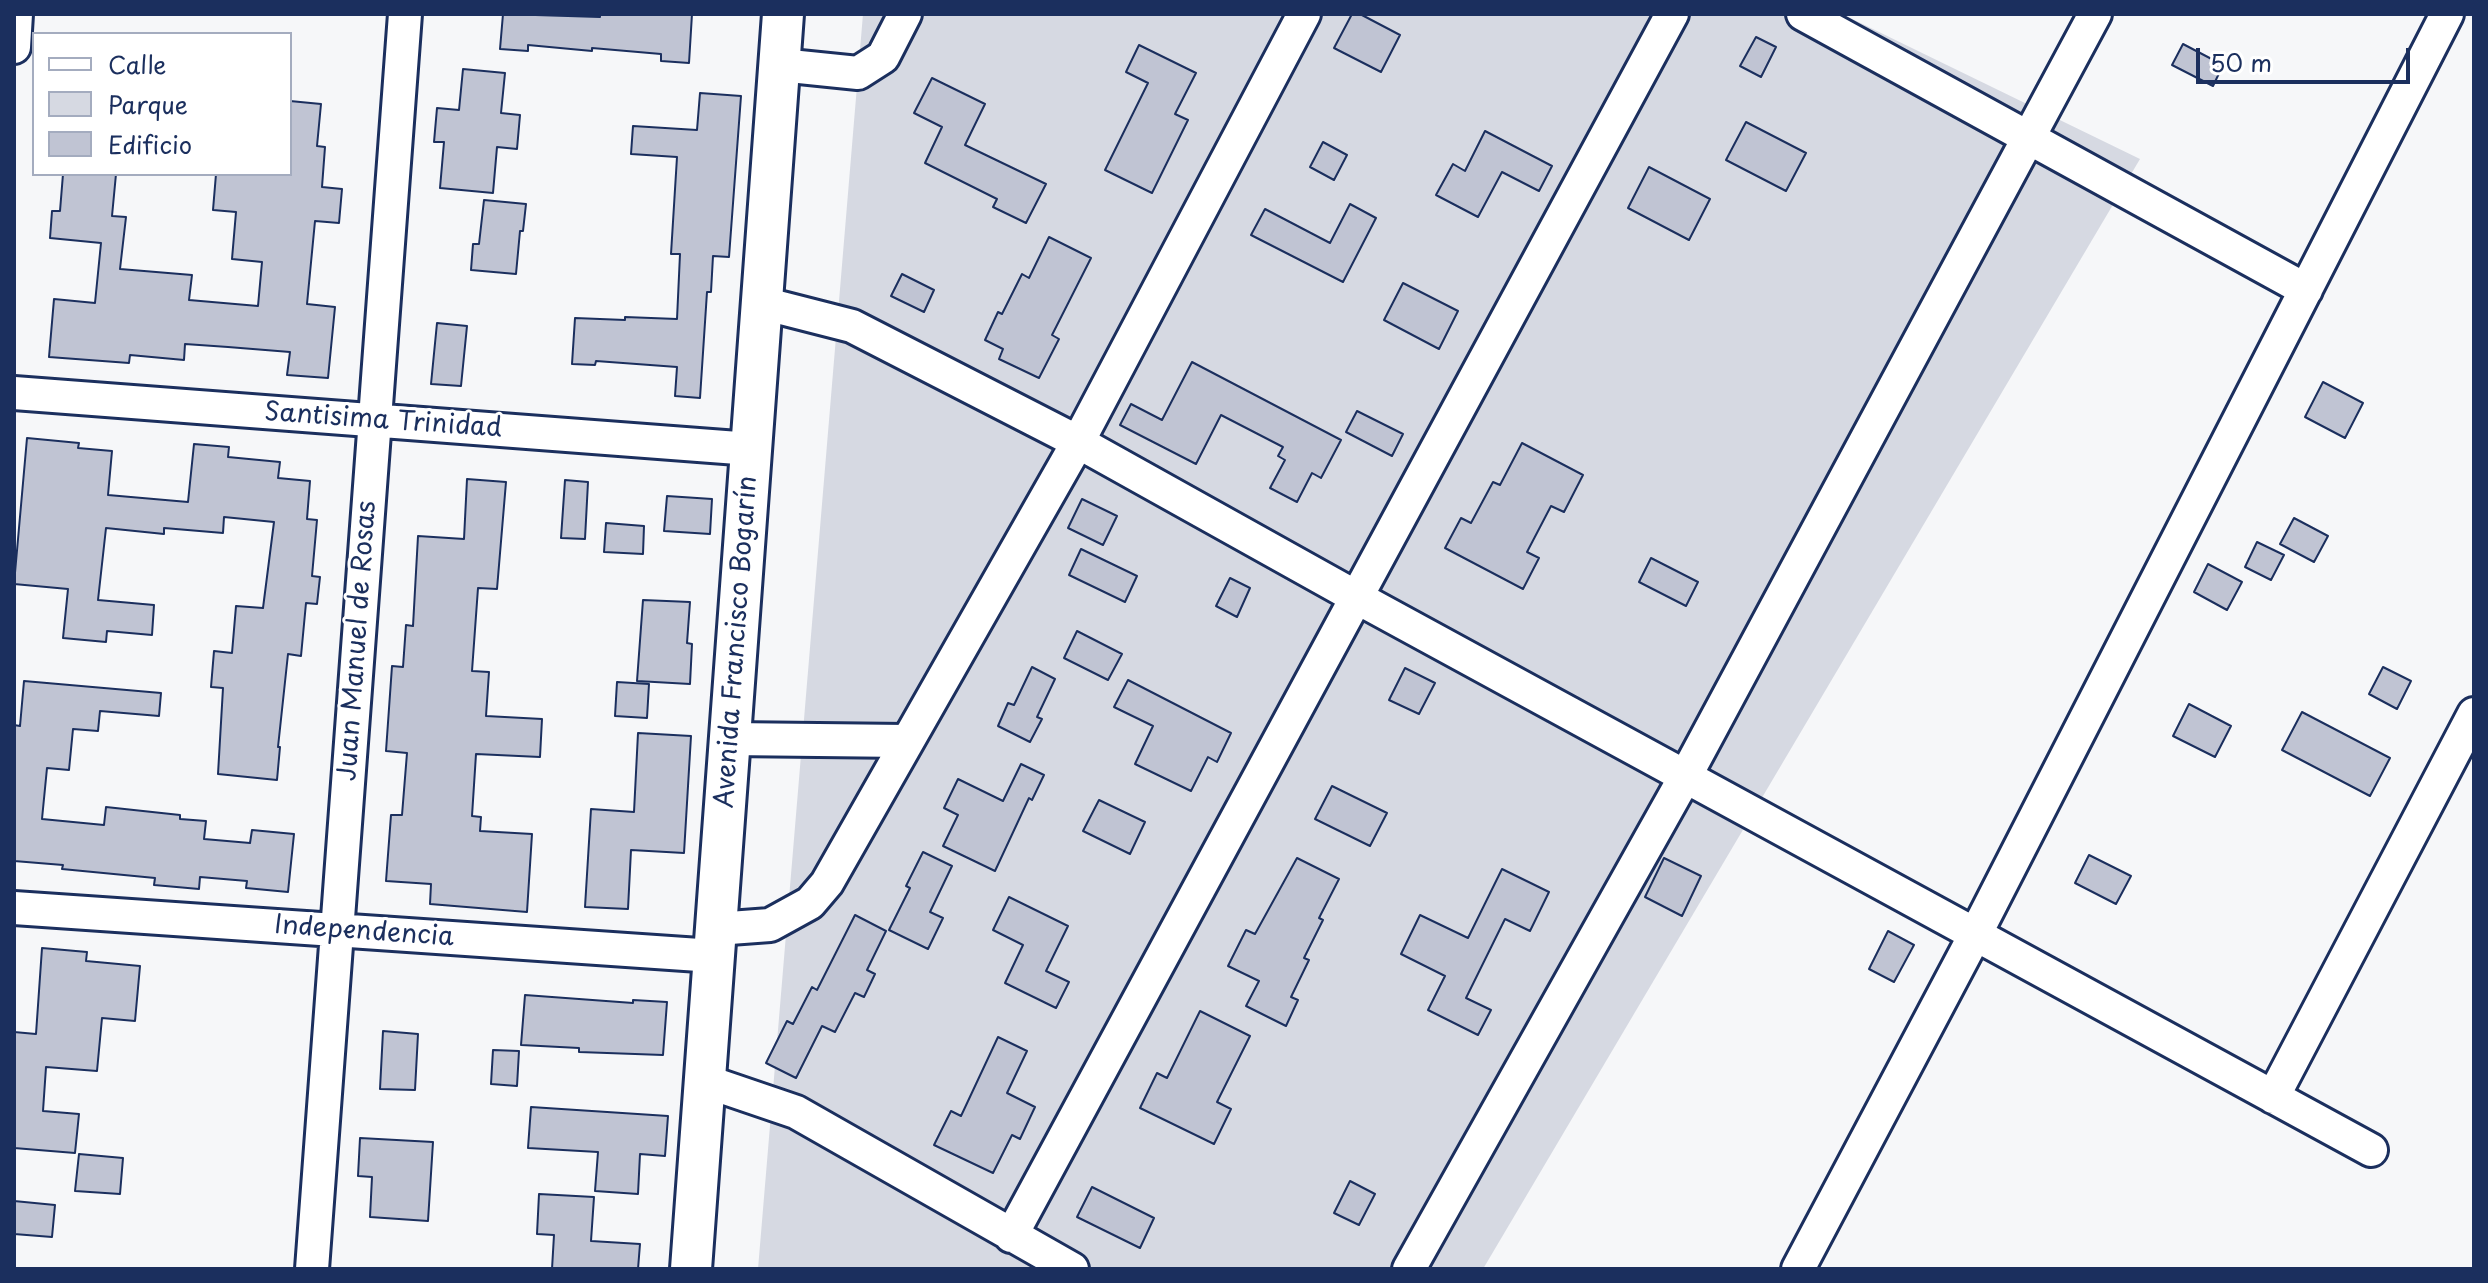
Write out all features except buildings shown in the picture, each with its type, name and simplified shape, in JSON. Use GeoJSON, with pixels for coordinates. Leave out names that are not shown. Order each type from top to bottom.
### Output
{"type":"FeatureCollection","features":[{"type":"Feature","properties":{"kind":"street"},"geometry":{"type":"LineString","coordinates":[[14,47],[16,14]]}},
{"type":"Feature","properties":{"kind":"street","name":"Juan Manuel de Rosas"},"geometry":{"type":"LineString","coordinates":[[312,1269],[405,14]]}},
{"type":"Feature","properties":{"kind":"street","name":"Avenida Francisco Bogarín"},"geometry":{"type":"LineString","coordinates":[[691,1269],[783,14]]}},
{"type":"Feature","properties":{"kind":"street"},"geometry":{"type":"LineString","coordinates":[[780,65],[858,73],[883,57],[905,14]]}},
{"type":"Feature","properties":{"kind":"street","name":"Independencia"},"geometry":{"type":"LineString","coordinates":[[14,908],[337,930],[715,943],[770,925],[810,903],[827,883],[1078,442],[1304,14]]}},
{"type":"Feature","properties":{"kind":"street"},"geometry":{"type":"LineString","coordinates":[[1011,1236],[1672,14]]}},
{"type":"Feature","properties":{"kind":"street"},"geometry":{"type":"LineString","coordinates":[[1803,14],[2306,290]]}},
{"type":"Feature","properties":{"kind":"street"},"geometry":{"type":"LineString","coordinates":[[1409,1269],[1685,777],[2095,14]]}},
{"type":"Feature","properties":{"kind":"street"},"geometry":{"type":"LineString","coordinates":[[1798,1269],[1975,935],[2447,14]]}},
{"type":"Feature","properties":{"kind":"street"},"geometry":{"type":"LineString","coordinates":[[762,303],[852,326],[1078,442],[1356,597],[2371,1150]]}},
{"type":"Feature","properties":{"kind":"street","name":"Santisima Trinidad"},"geometry":{"type":"LineString","coordinates":[[14,393],[751,449]]}},
{"type":"Feature","properties":{"kind":"street"},"geometry":{"type":"LineString","coordinates":[[2273,1097],[2474,714]]}},
{"type":"Feature","properties":{"kind":"street"},"geometry":{"type":"LineString","coordinates":[[730,739],[906,741]]}},
{"type":"Feature","properties":{"kind":"street"},"geometry":{"type":"LineString","coordinates":[[705,1081],[796,1112],[1072,1269]]}},
{"type":"Feature","properties":{"kind":"green space"},"geometry":{"type":"Polygon","coordinates":[[[863,14],[1842,14],[2140,159],[1483,1269],[758,1269],[863,14]]]}}]}
